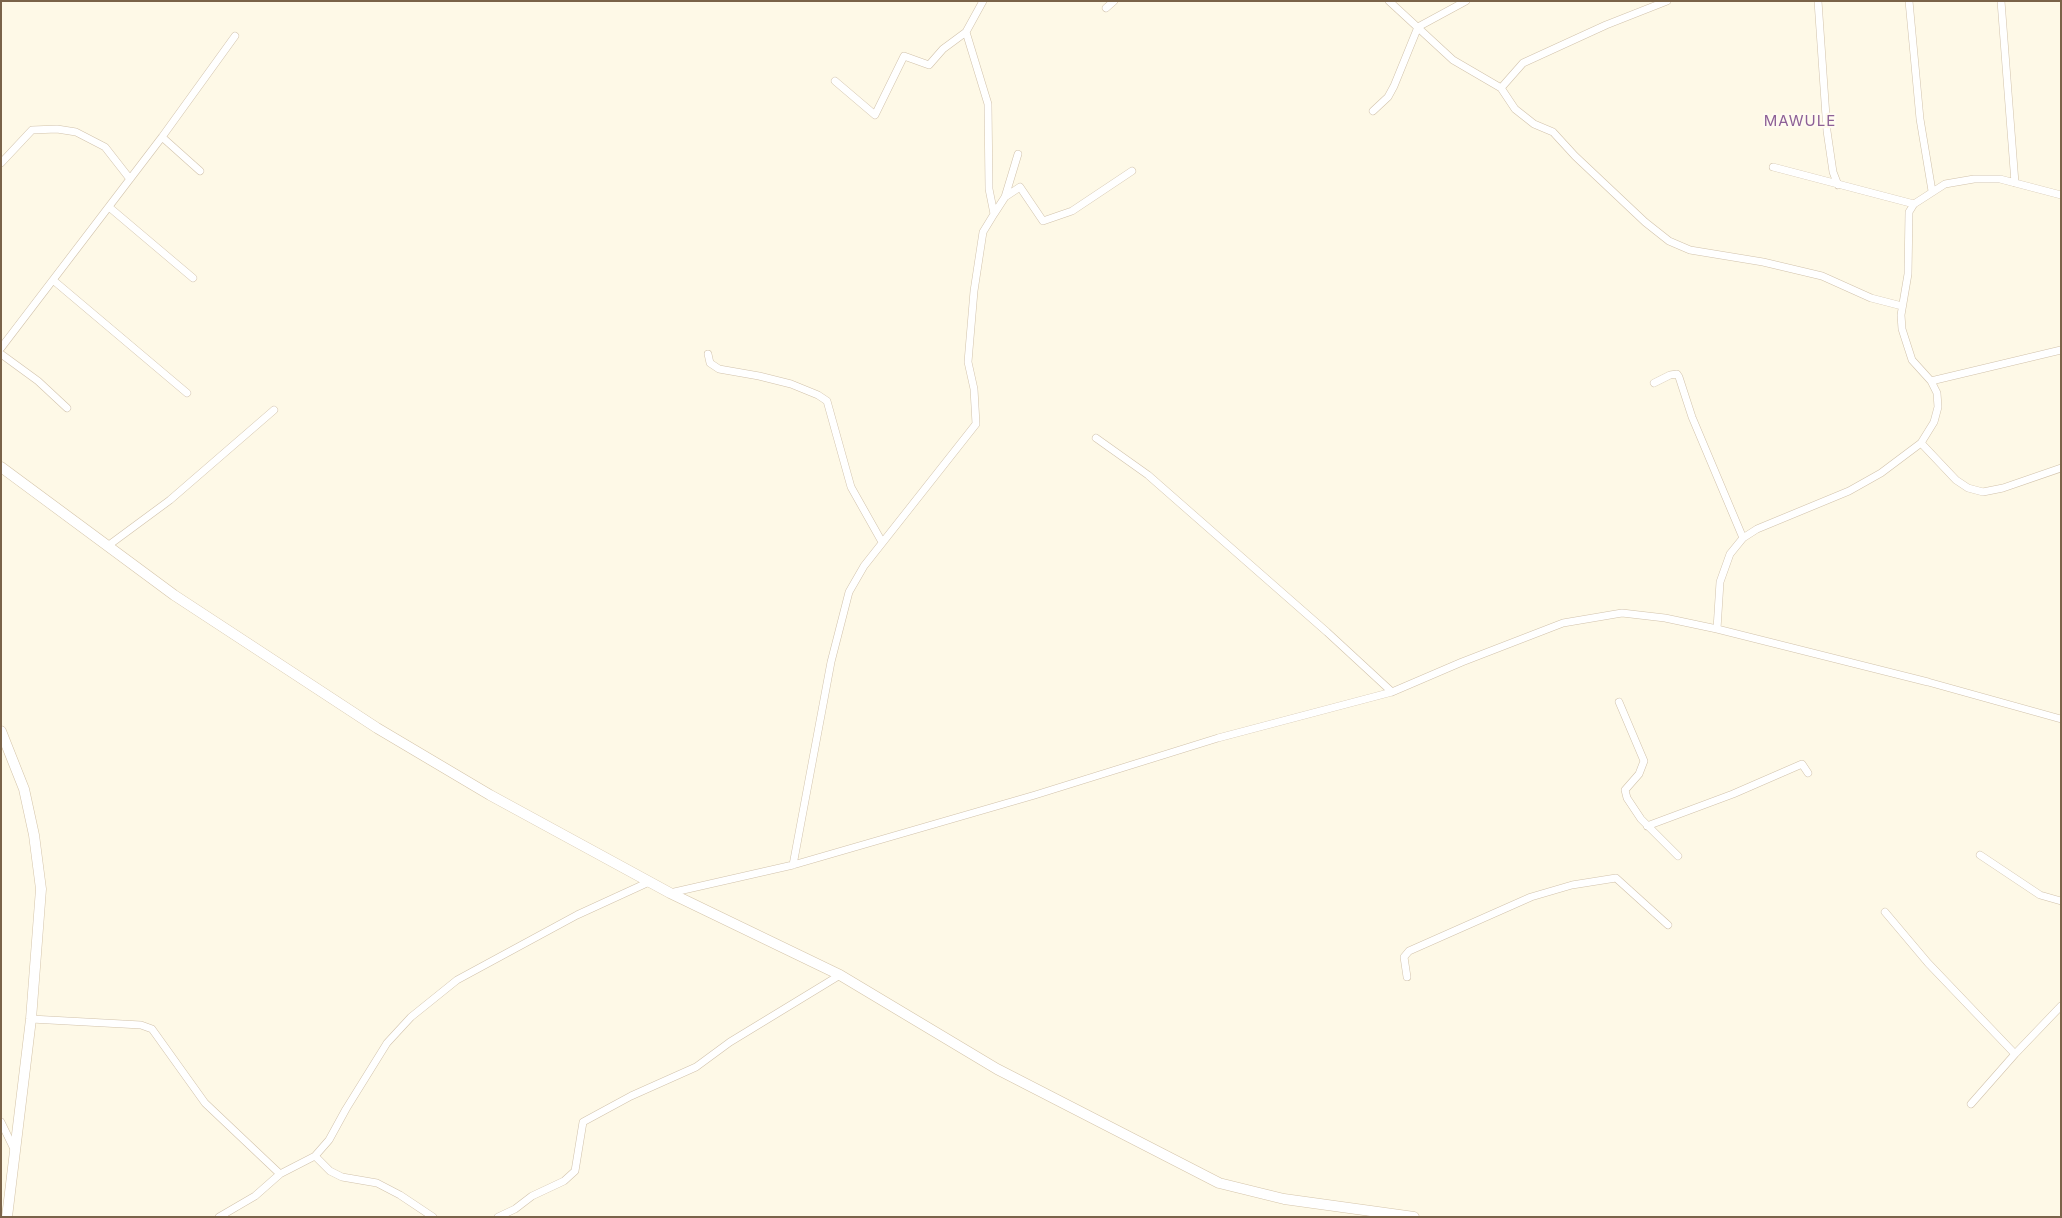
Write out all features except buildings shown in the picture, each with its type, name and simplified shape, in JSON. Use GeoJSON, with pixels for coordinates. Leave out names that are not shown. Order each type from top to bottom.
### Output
{"type":"FeatureCollection","features":[{"type":"Feature","properties":{"kind":"street"},"geometry":{"type":"LineString","coordinates":[[835,81],[875,115],[904,56],[929,65],[944,49],[966,32],[983,1]]}},
{"type":"Feature","properties":{"kind":"street"},"geometry":{"type":"LineString","coordinates":[[1106,8],[1114,1]]}},
{"type":"Feature","properties":{"kind":"street"},"geometry":{"type":"LineString","coordinates":[[1389,1],[1453,60],[1501,88],[1515,109],[1534,124],[1553,132],[1575,156],[1645,222],[1669,241],[1690,250],[1763,262],[1822,276],[1871,298],[1902,306]]}},
{"type":"Feature","properties":{"kind":"street"},"geometry":{"type":"LineString","coordinates":[[1374,111],[1388,97],[1394,86],[1418,27],[1466,1]]}},
{"type":"Feature","properties":{"kind":"street"},"geometry":{"type":"LineString","coordinates":[[1501,88],[1524,63],[1606,25],[1667,1]]}},
{"type":"Feature","properties":{"kind":"street"},"geometry":{"type":"LineString","coordinates":[[1818,1],[1830,160],[1838,185]]}},
{"type":"Feature","properties":{"kind":"street"},"geometry":{"type":"LineString","coordinates":[[1908,1],[1920,119],[1932,191]]}},
{"type":"Feature","properties":{"kind":"street"},"geometry":{"type":"LineString","coordinates":[[2001,1],[2015,183]]}},
{"type":"Feature","properties":{"kind":"street"},"geometry":{"type":"LineString","coordinates":[[966,32],[988,104],[989,189],[994,214]]}},
{"type":"Feature","properties":{"kind":"street"},"geometry":{"type":"LineString","coordinates":[[1,348],[162,137],[235,36]]}},
{"type":"Feature","properties":{"kind":"street"},"geometry":{"type":"LineString","coordinates":[[1,163],[32,130],[57,129],[76,132],[104,147],[130,179]]}},
{"type":"Feature","properties":{"kind":"street"},"geometry":{"type":"LineString","coordinates":[[162,137],[200,171]]}},
{"type":"Feature","properties":{"kind":"street"},"geometry":{"type":"LineString","coordinates":[[793,865],[831,662],[849,592],[864,566],[882,542],[976,424],[974,389],[968,362],[974,290],[983,232],[1005,197],[1018,154]]}},
{"type":"Feature","properties":{"kind":"street"},"geometry":{"type":"LineString","coordinates":[[1773,167],[1914,204]]}},
{"type":"Feature","properties":{"kind":"street"},"geometry":{"type":"LineString","coordinates":[[1005,197],[1020,187],[1043,221],[1072,211],[1132,171]]}},
{"type":"Feature","properties":{"kind":"street"},"geometry":{"type":"LineString","coordinates":[[1717,629],[1720,582],[1730,554],[1743,538],[1757,528],[1849,490],[1881,473],[1921,443],[1934,422],[1938,407],[1937,393],[1931,381],[1912,360],[1902,329],[1902,306],[1908,274],[1909,212],[1914,204],[1945,184],[1974,179],[2000,179],[2061,195]]}},
{"type":"Feature","properties":{"kind":"street"},"geometry":{"type":"LineString","coordinates":[[109,207],[193,278]]}},
{"type":"Feature","properties":{"kind":"street"},"geometry":{"type":"LineString","coordinates":[[54,280],[187,393]]}},
{"type":"Feature","properties":{"kind":"street"},"geometry":{"type":"LineString","coordinates":[[1931,381],[2061,350]]}},
{"type":"Feature","properties":{"kind":"street"},"geometry":{"type":"LineString","coordinates":[[1,354],[38,381],[67,408]]}},
{"type":"Feature","properties":{"kind":"street"},"geometry":{"type":"LineString","coordinates":[[708,354],[710,363],[719,369],[791,384],[818,395],[826,401],[851,487],[882,542]]}},
{"type":"Feature","properties":{"kind":"street"},"geometry":{"type":"LineString","coordinates":[[1654,383],[1670,374],[1676,374],[1679,377],[1692,417],[1743,538]]}},
{"type":"Feature","properties":{"kind":"street"},"geometry":{"type":"LineString","coordinates":[[109,545],[170,500],[274,410]]}},
{"type":"Feature","properties":{"kind":"street"},"geometry":{"type":"LineString","coordinates":[[1096,438],[1148,475],[1327,632],[1392,692]]}},
{"type":"Feature","properties":{"kind":"street"},"geometry":{"type":"LineString","coordinates":[[1921,443],[1956,480],[1968,488],[1983,492],[2003,488],[2061,468]]}},
{"type":"Feature","properties":{"kind":"street"},"geometry":{"type":"LineString","coordinates":[[1,467],[109,545],[174,595],[377,728],[490,795],[649,882],[840,975],[997,1069],[1219,1183],[1284,1199],[1414,1217]]}},
{"type":"Feature","properties":{"kind":"street"},"geometry":{"type":"LineString","coordinates":[[670,893],[793,865],[1036,795],[1218,738],[1392,692],[1462,662],[1570,621],[1622,613],[1665,618],[1717,629],[2061,719]]}},
{"type":"Feature","properties":{"kind":"street"},"geometry":{"type":"LineString","coordinates":[[1619,702],[1644,761],[1639,774],[1626,790],[1627,798],[1631,807],[1647,826],[1678,856]]}},
{"type":"Feature","properties":{"kind":"street"},"geometry":{"type":"LineString","coordinates":[[1,732],[24,789],[40,870],[40,908],[31,1019],[7,1217]]}},
{"type":"Feature","properties":{"kind":"street"},"geometry":{"type":"LineString","coordinates":[[1647,826],[1733,794],[1802,764],[1808,773]]}},
{"type":"Feature","properties":{"kind":"street"},"geometry":{"type":"LineString","coordinates":[[1980,856],[2040,895],[2061,901]]}},
{"type":"Feature","properties":{"kind":"street"},"geometry":{"type":"LineString","coordinates":[[1407,977],[1404,957],[1409,951],[1503,911],[1531,896],[1572,885],[1616,878],[1668,925]]}},
{"type":"Feature","properties":{"kind":"street"},"geometry":{"type":"LineString","coordinates":[[219,1217],[255,1196],[280,1174],[315,1156],[329,1140],[346,1109],[388,1043],[411,1017],[457,980],[577,915],[649,882]]}},
{"type":"Feature","properties":{"kind":"street"},"geometry":{"type":"LineString","coordinates":[[1885,912],[1928,963],[2015,1054]]}},
{"type":"Feature","properties":{"kind":"street"},"geometry":{"type":"LineString","coordinates":[[498,1217],[515,1209],[532,1196],[564,1181],[575,1171],[583,1122],[631,1096],[696,1067],[730,1042],[840,975]]}},
{"type":"Feature","properties":{"kind":"street"},"geometry":{"type":"LineString","coordinates":[[1971,1104],[2061,1006]]}},
{"type":"Feature","properties":{"kind":"street"},"geometry":{"type":"LineString","coordinates":[[31,1019],[141,1025],[152,1029],[205,1104],[280,1174]]}},
{"type":"Feature","properties":{"kind":"street"},"geometry":{"type":"LineString","coordinates":[[1,1122],[14,1149]]}},
{"type":"Feature","properties":{"kind":"street"},"geometry":{"type":"LineString","coordinates":[[315,1156],[330,1171],[342,1177],[377,1183],[434,1217]]}},
{"type":"Feature","properties":{"kind":"district","name":"MAWULE"},"geometry":{"type":"Point","coordinates":[1800,121]}}]}
